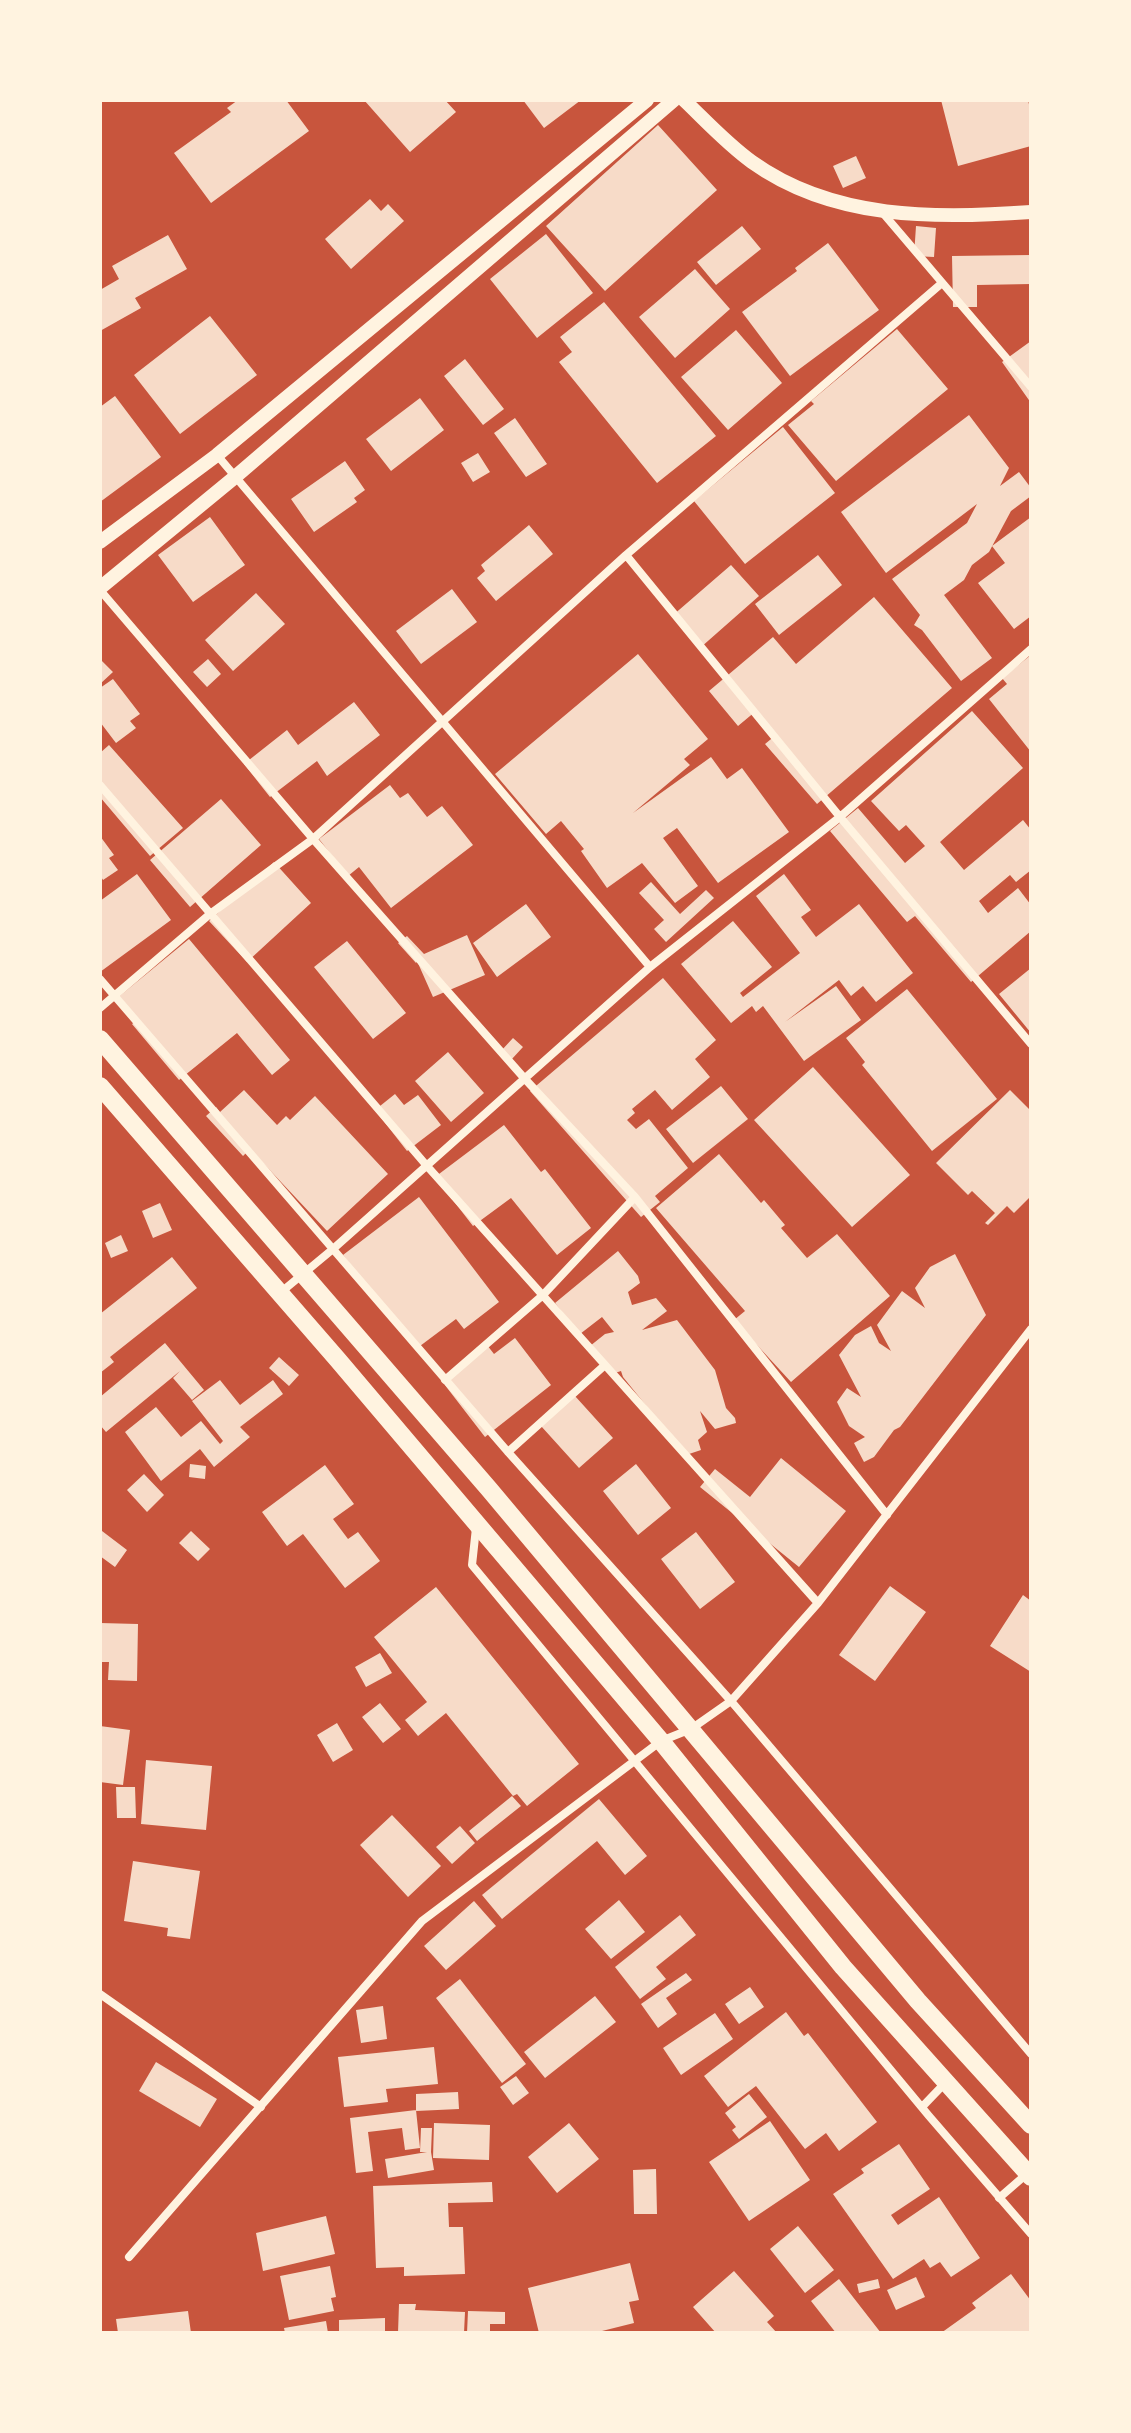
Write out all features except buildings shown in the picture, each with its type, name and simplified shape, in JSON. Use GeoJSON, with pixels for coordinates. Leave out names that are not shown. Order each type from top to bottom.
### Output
{"type":"FeatureCollection","features":[{"type":"Feature","properties":{"kind":"main road"},"geometry":{"type":"LineString","coordinates":[[100,1039],[489,1489],[918,2001],[1031,2125]]}},
{"type":"Feature","properties":{"kind":"main road"},"geometry":{"type":"LineString","coordinates":[[100,1086],[661,1741],[843,1967],[1030,2174]]}},
{"type":"Feature","properties":{"kind":"street"},"geometry":{"type":"LineString","coordinates":[[100,542],[217,455],[647,100]]}},
{"type":"Feature","properties":{"kind":"street"},"geometry":{"type":"LineString","coordinates":[[674,100],[100,589],[313,839],[525,1079],[635,1197],[887,1515]]}},
{"type":"Feature","properties":{"kind":"street"},"geometry":{"type":"LineString","coordinates":[[684,100],[733,147],[778,178],[828,200],[881,211],[959,215],[1031,212]]}},
{"type":"Feature","properties":{"kind":"street"},"geometry":{"type":"LineString","coordinates":[[881,211],[1031,387]]}},
{"type":"Feature","properties":{"kind":"street"},"geometry":{"type":"LineString","coordinates":[[100,1008],[210,914],[313,839],[626,555],[942,283]]}},
{"type":"Feature","properties":{"kind":"street"},"geometry":{"type":"LineString","coordinates":[[217,455],[650,967]]}},
{"type":"Feature","properties":{"kind":"street"},"geometry":{"type":"LineString","coordinates":[[626,555],[1031,1044]]}},
{"type":"Feature","properties":{"kind":"street"},"geometry":{"type":"LineString","coordinates":[[280,1293],[650,967],[840,817],[1031,649]]}},
{"type":"Feature","properties":{"kind":"street"},"geometry":{"type":"LineString","coordinates":[[100,785],[427,1166],[818,1603]]}},
{"type":"Feature","properties":{"kind":"street"},"geometry":{"type":"LineString","coordinates":[[100,979],[445,1380],[731,1701],[1031,2054]]}},
{"type":"Feature","properties":{"kind":"street"},"geometry":{"type":"LineString","coordinates":[[445,1380],[543,1295],[635,1197]]}},
{"type":"Feature","properties":{"kind":"street"},"geometry":{"type":"LineString","coordinates":[[129,2257],[422,1921],[661,1741],[691,1729],[731,1701],[818,1603],[1031,1329]]}},
{"type":"Feature","properties":{"kind":"street"},"geometry":{"type":"LineString","coordinates":[[508,1452],[605,1365]]}},
{"type":"Feature","properties":{"kind":"street"},"geometry":{"type":"LineString","coordinates":[[477,1524],[472,1565],[1031,2234]]}},
{"type":"Feature","properties":{"kind":"street"},"geometry":{"type":"LineString","coordinates":[[100,1994],[261,2107]]}},
{"type":"Feature","properties":{"kind":"street"},"geometry":{"type":"LineString","coordinates":[[922,2107],[946,2082]]}},
{"type":"Feature","properties":{"kind":"street"},"geometry":{"type":"LineString","coordinates":[[999,2198],[1030,2174]]}}]}
